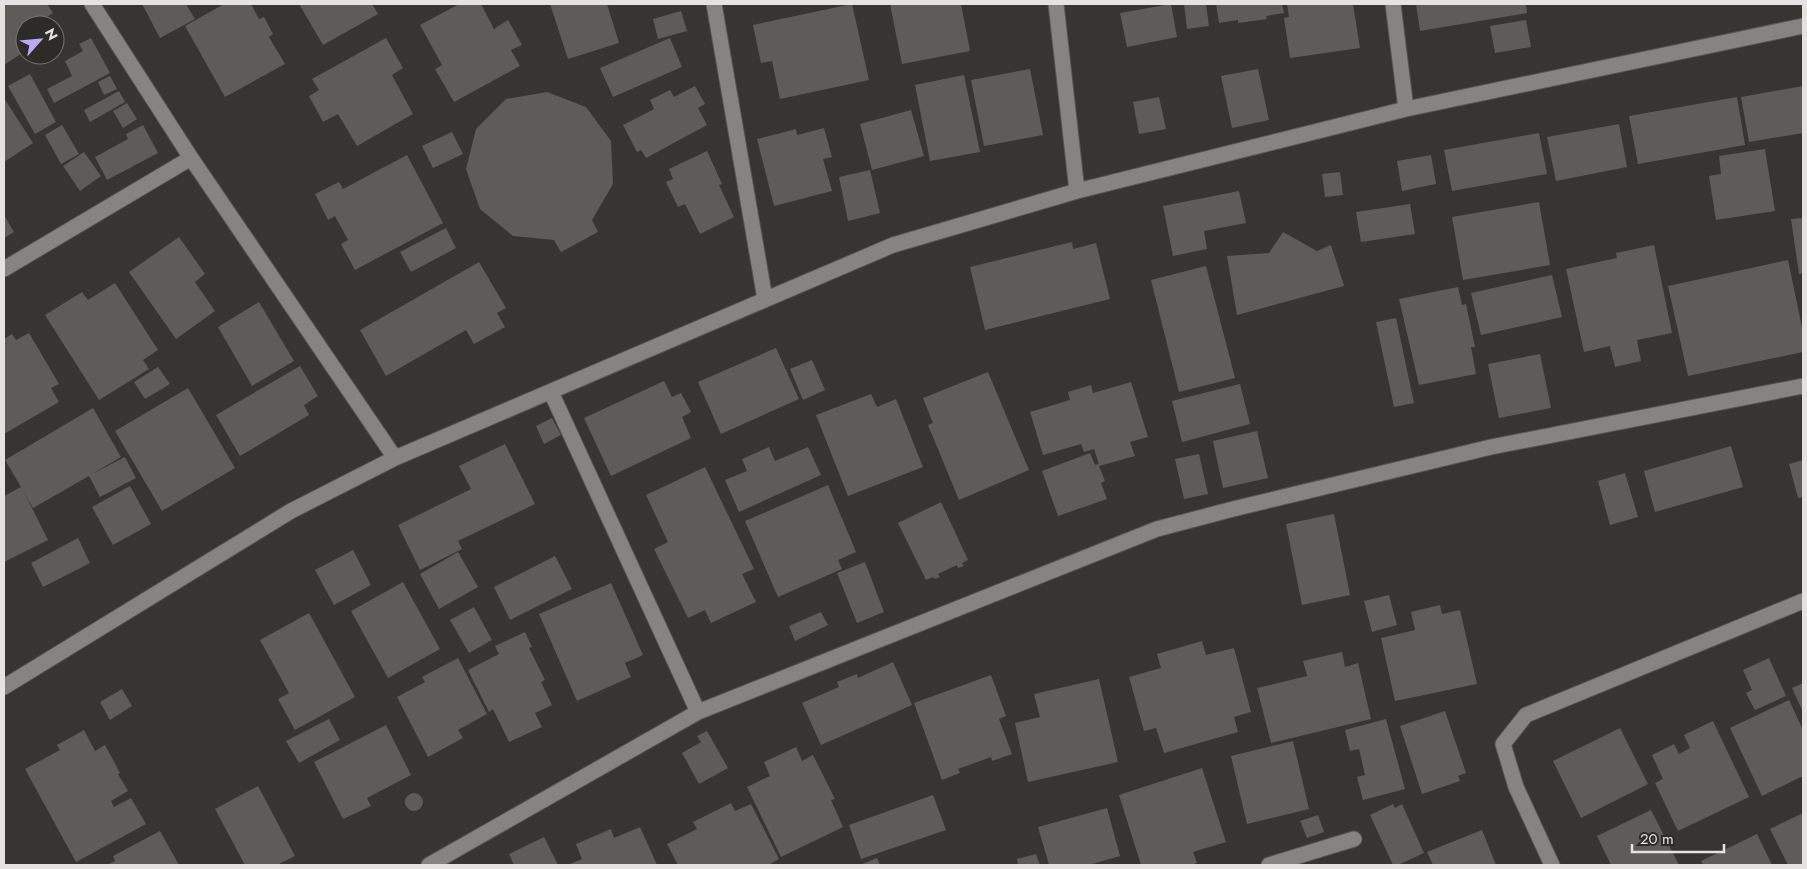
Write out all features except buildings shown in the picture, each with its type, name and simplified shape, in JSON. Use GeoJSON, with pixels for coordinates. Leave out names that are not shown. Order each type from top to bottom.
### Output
{"type":"FeatureCollection","features":[{"type":"Feature","properties":{"kind":"street"},"geometry":{"type":"LineString","coordinates":[[92,4],[192,158],[395,458]]}},
{"type":"Feature","properties":{"kind":"street"},"geometry":{"type":"LineString","coordinates":[[714,4],[766,299]]}},
{"type":"Feature","properties":{"kind":"street"},"geometry":{"type":"LineString","coordinates":[[1056,4],[1077,191]]}},
{"type":"Feature","properties":{"kind":"street"},"geometry":{"type":"LineString","coordinates":[[1393,4],[1406,110]]}},
{"type":"Feature","properties":{"kind":"street"},"geometry":{"type":"LineString","coordinates":[[4,687],[291,511],[395,458],[893,245],[1077,191],[1406,110],[1803,26]]}},
{"type":"Feature","properties":{"kind":"street"},"geometry":{"type":"LineString","coordinates":[[4,269],[192,158]]}},
{"type":"Feature","properties":{"kind":"street"},"geometry":{"type":"LineString","coordinates":[[429,865],[698,712],[1157,528],[1490,447],[1803,386]]}},
{"type":"Feature","properties":{"kind":"street"},"geometry":{"type":"LineString","coordinates":[[551,392],[698,712]]}},
{"type":"Feature","properties":{"kind":"street"},"geometry":{"type":"LineString","coordinates":[[1552,865],[1516,787],[1503,744],[1526,715],[1803,601]]}},
{"type":"Feature","properties":{"kind":"street"},"geometry":{"type":"LineString","coordinates":[[1269,865],[1354,839]]}}]}
